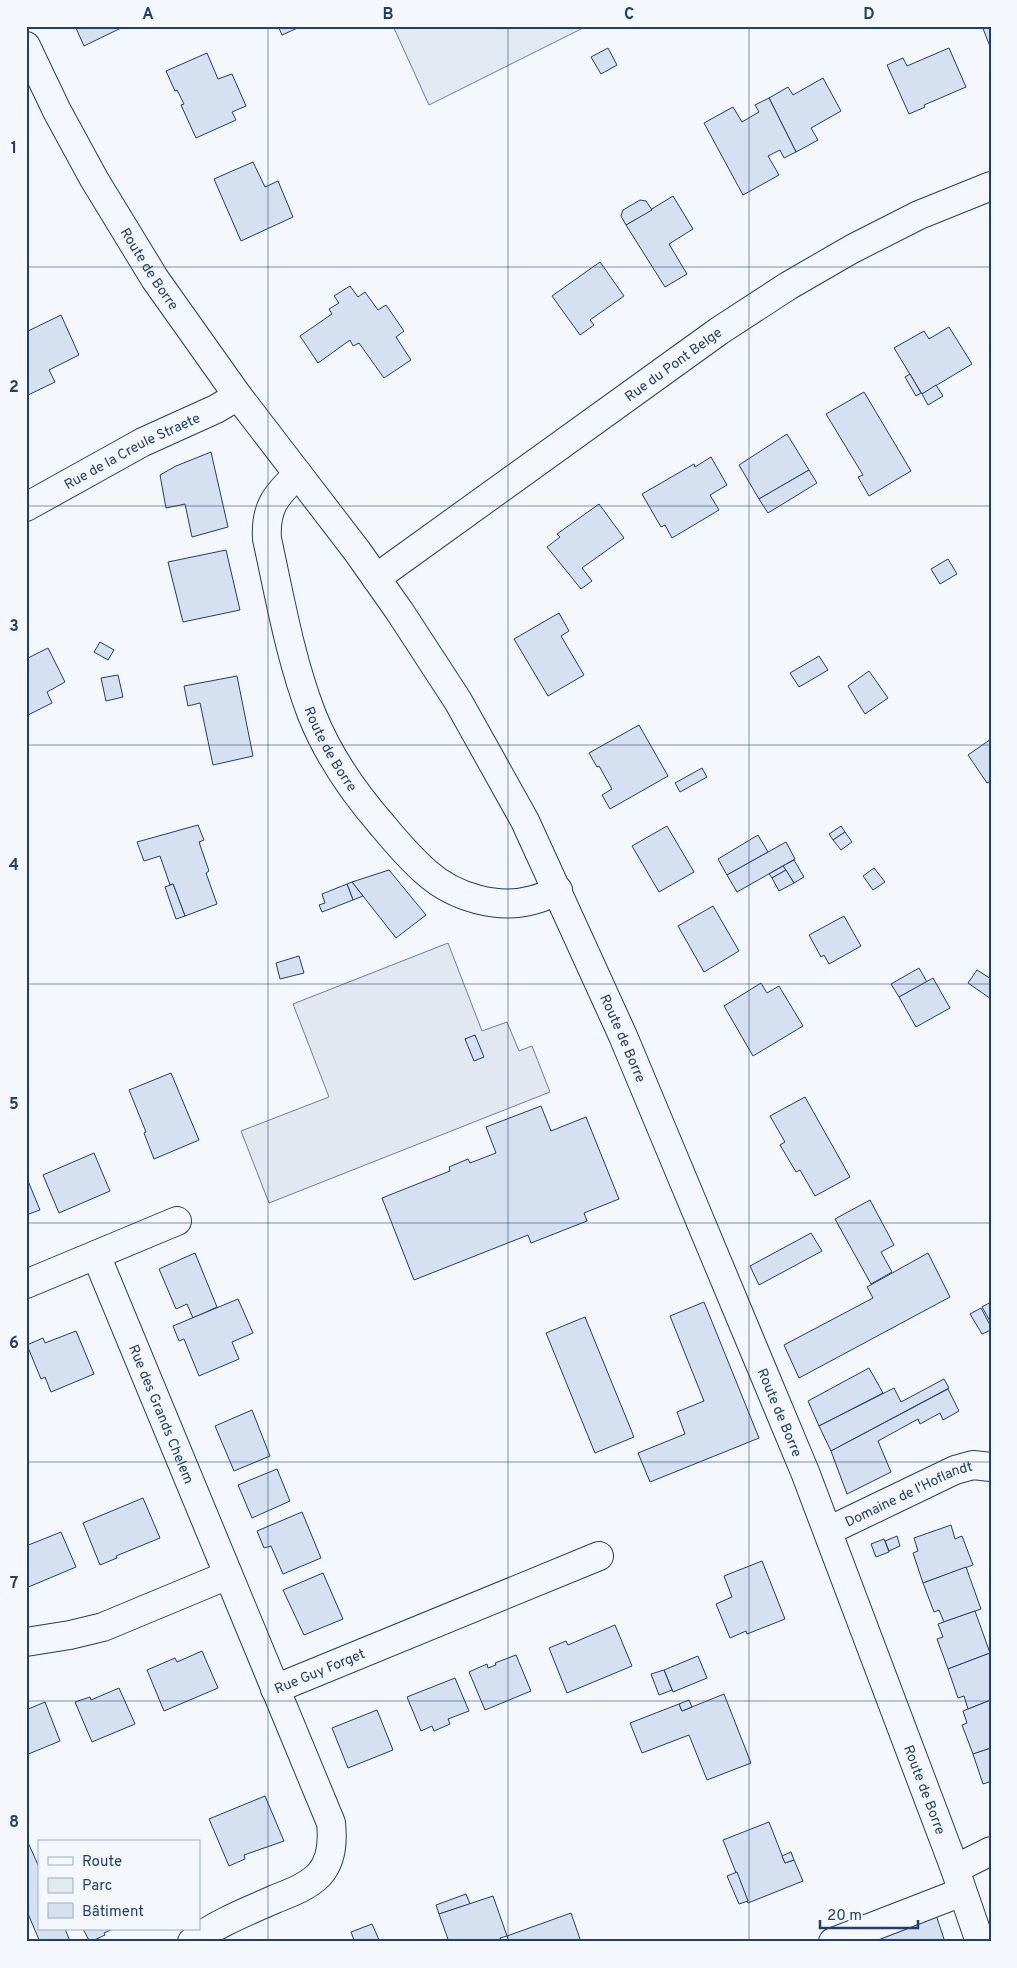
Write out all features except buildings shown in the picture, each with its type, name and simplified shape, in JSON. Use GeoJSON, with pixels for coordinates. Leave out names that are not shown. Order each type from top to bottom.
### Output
{"type":"FeatureCollection","features":[{"type":"Feature","properties":{"kind":"street","name":"Route de Borre"},"geometry":{"type":"LineString","coordinates":[[26,46],[57,111],[114,214],[155,278],[238,396],[376,578],[442,676],[477,734],[525,821],[624,1036],[828,1531],[959,1880],[980,1942]]}},
{"type":"Feature","properties":{"kind":"street","name":"Rue du Pont Belge"},"geometry":{"type":"LineString","coordinates":[[376,578],[719,331],[788,286],[852,249],[919,215],[991,186]]}},
{"type":"Feature","properties":{"kind":"street","name":"Rue de la Creule Straete"},"geometry":{"type":"LineString","coordinates":[[26,507],[142,442],[216,409],[238,396]]}},
{"type":"Feature","properties":{"kind":"street","name":"Route de Borre"},"geometry":{"type":"LineString","coordinates":[[298,474],[272,501],[266,526],[267,539],[298,672],[321,735],[346,777],[376,818],[396,841],[428,875],[443,885],[459,893],[476,898],[508,903],[535,900],[558,890]]}},
{"type":"Feature","properties":{"kind":"street"},"geometry":{"type":"LineString","coordinates":[[26,1284],[177,1221]]}},
{"type":"Feature","properties":{"kind":"street","name":"Rue des Grands Chelem"},"geometry":{"type":"LineString","coordinates":[[96,1255],[275,1689]]}},
{"type":"Feature","properties":{"kind":"street","name":"Domaine de l'Hoflandt"},"geometry":{"type":"LineString","coordinates":[[828,1531],[955,1470],[973,1464],[991,1467]]}},
{"type":"Feature","properties":{"kind":"street","name":"Rue Guy Forget"},"geometry":{"type":"LineString","coordinates":[[192,1942],[216,1926],[307,1884],[319,1874],[327,1862],[331,1850],[331,1823],[275,1689],[599,1556]]}},
{"type":"Feature","properties":{"kind":"street"},"geometry":{"type":"LineString","coordinates":[[26,1642],[70,1635],[103,1627],[228,1575]]}},
{"type":"Feature","properties":{"kind":"street"},"geometry":{"type":"LineString","coordinates":[[833,1942],[959,1880],[991,1851]]}},
{"type":"Feature","properties":{"kind":"green space"},"geometry":{"type":"Polygon","coordinates":[[[393,26],[587,26],[429,105],[393,26]]]}},
{"type":"Feature","properties":{"kind":"shaded area"},"geometry":{"type":"Polygon","coordinates":[[[448,943],[482,1031],[507,1022],[519,1051],[532,1046],[550,1092],[269,1203],[241,1131],[329,1097],[293,1004],[448,943]]]}}]}
